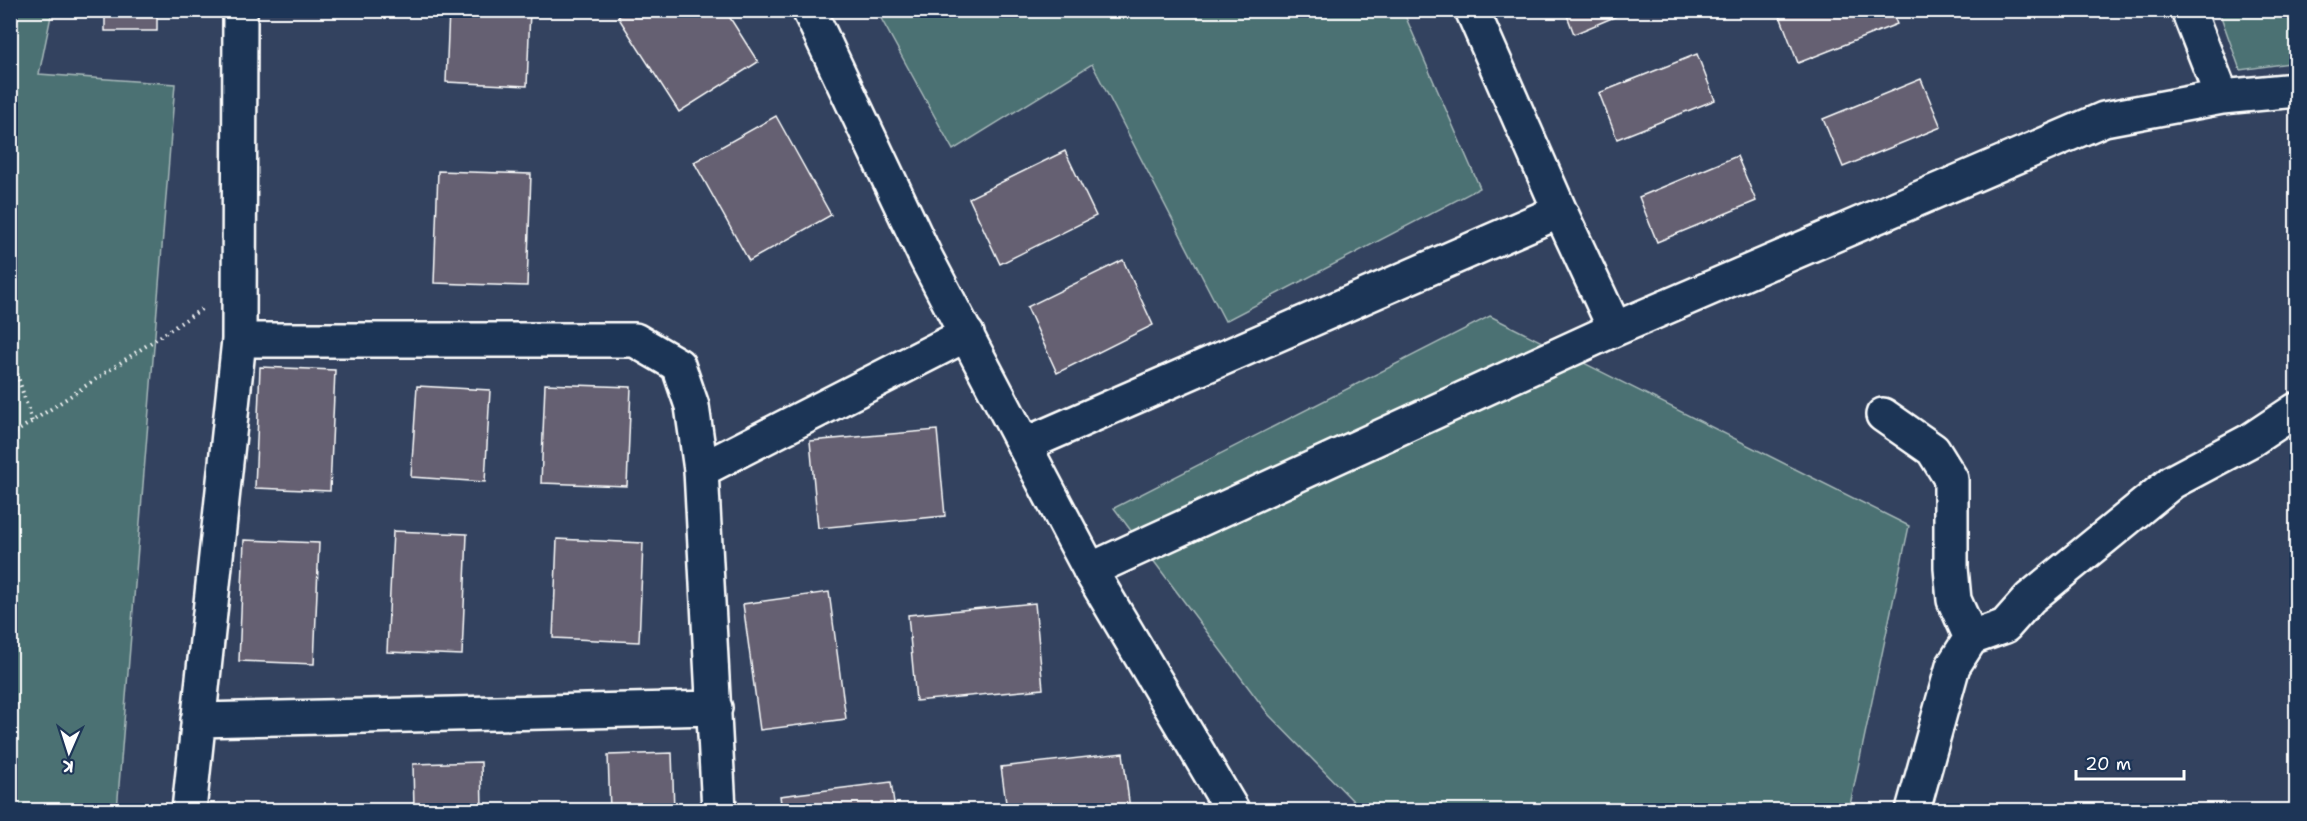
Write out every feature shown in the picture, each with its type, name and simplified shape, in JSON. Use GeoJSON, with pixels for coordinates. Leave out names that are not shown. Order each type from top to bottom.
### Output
{"type":"FeatureCollection","features":[{"type":"Feature","properties":{"kind":"street"},"geometry":{"type":"LineString","coordinates":[[189,810],[239,340],[240,10]]}},
{"type":"Feature","properties":{"kind":"street"},"geometry":{"type":"LineString","coordinates":[[809,10],[926,258],[1024,446],[1090,570],[1232,810]]}},
{"type":"Feature","properties":{"kind":"street"},"geometry":{"type":"LineString","coordinates":[[1472,10],[1560,211],[1615,329]]}},
{"type":"Feature","properties":{"kind":"street"},"geometry":{"type":"LineString","coordinates":[[2188,10],[2222,97]]}},
{"type":"Feature","properties":{"kind":"street"},"geometry":{"type":"LineString","coordinates":[[1090,570],[1615,329],[2104,119],[2222,97],[2296,90]]}},
{"type":"Feature","properties":{"kind":"street"},"geometry":{"type":"LineString","coordinates":[[1024,446],[1560,211]]}},
{"type":"Feature","properties":{"kind":"street"},"geometry":{"type":"LineString","coordinates":[[701,470],[967,334]]}},
{"type":"Feature","properties":{"kind":"street"},"geometry":{"type":"LineString","coordinates":[[239,340],[635,340],[678,365],[692,406],[701,470],[716,708],[719,810]]}},
{"type":"Feature","properties":{"kind":"street"},"geometry":{"type":"LineString","coordinates":[[1913,810],[1953,666],[1971,638],[2005,626],[2030,598],[2172,482],[2251,440],[2296,410]]}},
{"type":"Feature","properties":{"kind":"street"},"geometry":{"type":"LineString","coordinates":[[1883,415],[1933,450],[1951,479],[1951,567],[1954,600],[1971,638]]}},
{"type":"Feature","properties":{"kind":"street"},"geometry":{"type":"LineString","coordinates":[[198,720],[716,708]]}},
{"type":"Feature","properties":{"kind":"path"},"geometry":{"type":"LineString","coordinates":[[10,436],[239,284]]}},
{"type":"Feature","properties":{"kind":"path"},"geometry":{"type":"LineString","coordinates":[[10,351],[32,422]]}},
{"type":"Feature","properties":{"kind":"green space"},"geometry":{"type":"Polygon","coordinates":[[[10,11],[52,11],[39,74],[175,84],[117,810],[11,810],[10,11]]]}},
{"type":"Feature","properties":{"kind":"green space"},"geometry":{"type":"Polygon","coordinates":[[[877,11],[1403,11],[1480,188],[1225,321],[1092,64],[953,150],[877,11]]]}},
{"type":"Feature","properties":{"kind":"green space"},"geometry":{"type":"Polygon","coordinates":[[[2219,11],[2296,11],[2296,62],[2240,70],[2219,11]]]}},
{"type":"Feature","properties":{"kind":"green space"},"geometry":{"type":"Polygon","coordinates":[[[1490,316],[1909,526],[1849,810],[1362,810],[1269,715],[1114,508],[1490,316]]]}},
{"type":"Feature","properties":{"kind":"building"},"geometry":{"type":"Polygon","coordinates":[[[105,10],[157,10],[157,31],[105,31],[105,10]]]}},
{"type":"Feature","properties":{"kind":"building"},"geometry":{"type":"Polygon","coordinates":[[[449,10],[530,10],[527,86],[446,82],[449,10]]]}},
{"type":"Feature","properties":{"kind":"building"},"geometry":{"type":"Polygon","coordinates":[[[628,10],[725,10],[758,62],[679,112],[618,17],[628,10]]]}},
{"type":"Feature","properties":{"kind":"building"},"geometry":{"type":"Polygon","coordinates":[[[1565,10],[1631,10],[1574,34],[1565,10]]]}},
{"type":"Feature","properties":{"kind":"building"},"geometry":{"type":"Polygon","coordinates":[[[1795,10],[1891,10],[1897,24],[1798,63],[1780,16],[1795,10]]]}},
{"type":"Feature","properties":{"kind":"building"},"geometry":{"type":"Polygon","coordinates":[[[1697,54],[1715,100],[1617,139],[1599,93],[1697,54]]]}},
{"type":"Feature","properties":{"kind":"building"},"geometry":{"type":"Polygon","coordinates":[[[1921,79],[1941,127],[1843,167],[1823,119],[1921,79]]]}},
{"type":"Feature","properties":{"kind":"building"},"geometry":{"type":"Polygon","coordinates":[[[776,116],[831,215],[749,261],[694,162],[776,116]]]}},
{"type":"Feature","properties":{"kind":"building"},"geometry":{"type":"Polygon","coordinates":[[[1065,151],[1096,216],[1000,264],[969,198],[1065,151]]]}},
{"type":"Feature","properties":{"kind":"building"},"geometry":{"type":"Polygon","coordinates":[[[1737,156],[1756,201],[1657,242],[1639,197],[1737,156]]]}},
{"type":"Feature","properties":{"kind":"building"},"geometry":{"type":"Polygon","coordinates":[[[438,171],[531,174],[527,286],[434,283],[438,171]]]}},
{"type":"Feature","properties":{"kind":"building"},"geometry":{"type":"Polygon","coordinates":[[[1123,260],[1153,325],[1057,373],[1027,307],[1123,260]]]}},
{"type":"Feature","properties":{"kind":"building"},"geometry":{"type":"Polygon","coordinates":[[[260,367],[335,370],[330,491],[255,488],[260,367]]]}},
{"type":"Feature","properties":{"kind":"building"},"geometry":{"type":"Polygon","coordinates":[[[545,384],[631,387],[627,486],[541,483],[545,384]]]}},
{"type":"Feature","properties":{"kind":"building"},"geometry":{"type":"Polygon","coordinates":[[[417,386],[490,390],[485,482],[411,477],[417,386]]]}},
{"type":"Feature","properties":{"kind":"building"},"geometry":{"type":"Polygon","coordinates":[[[937,430],[945,516],[818,528],[810,441],[937,430]]]}},
{"type":"Feature","properties":{"kind":"building"},"geometry":{"type":"Polygon","coordinates":[[[393,531],[467,534],[462,655],[387,652],[393,531]]]}},
{"type":"Feature","properties":{"kind":"building"},"geometry":{"type":"Polygon","coordinates":[[[557,539],[643,543],[639,642],[553,638],[557,539]]]}},
{"type":"Feature","properties":{"kind":"building"},"geometry":{"type":"Polygon","coordinates":[[[244,540],[319,543],[314,664],[239,661],[244,540]]]}},
{"type":"Feature","properties":{"kind":"building"},"geometry":{"type":"Polygon","coordinates":[[[829,592],[846,719],[760,730],[743,604],[829,592]]]}},
{"type":"Feature","properties":{"kind":"building"},"geometry":{"type":"Polygon","coordinates":[[[1035,603],[1043,689],[916,701],[908,615],[1035,603]]]}},
{"type":"Feature","properties":{"kind":"building"},"geometry":{"type":"Polygon","coordinates":[[[672,753],[674,810],[610,810],[608,755],[672,753]]]}},
{"type":"Feature","properties":{"kind":"building"},"geometry":{"type":"Polygon","coordinates":[[[1123,753],[1130,810],[1007,810],[1001,767],[1123,753]]]}},
{"type":"Feature","properties":{"kind":"building"},"geometry":{"type":"Polygon","coordinates":[[[481,762],[482,810],[414,810],[413,764],[481,762]]]}},
{"type":"Feature","properties":{"kind":"building"},"geometry":{"type":"Polygon","coordinates":[[[891,782],[895,810],[782,810],[780,796],[891,782]]]}}]}
